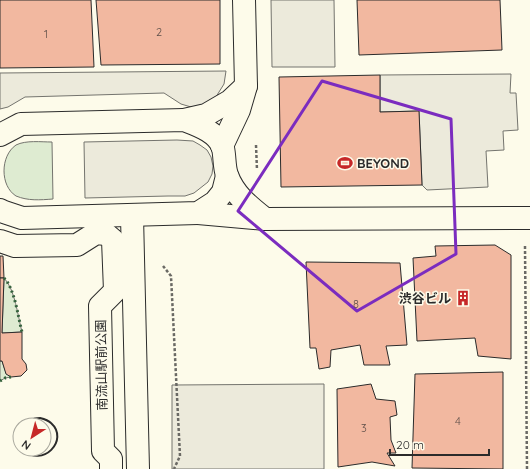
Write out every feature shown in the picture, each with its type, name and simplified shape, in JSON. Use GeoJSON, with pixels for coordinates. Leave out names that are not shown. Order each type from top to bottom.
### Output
{"type":"FeatureCollection","features":[{"type":"Feature","properties":{"kind":"street"},"geometry":{"type":"LineString","coordinates":[[222,146],[239,110],[246,86],[244,0]]}},
{"type":"Feature","properties":{"kind":"street"},"geometry":{"type":"LineString","coordinates":[[0,135],[10,125],[184,120],[206,115],[230,101],[246,86]]}},
{"type":"Feature","properties":{"kind":"street"},"geometry":{"type":"LineString","coordinates":[[184,120],[202,127],[215,136],[222,146],[227,176],[237,194],[266,219]]}},
{"type":"Feature","properties":{"kind":"street"},"geometry":{"type":"LineString","coordinates":[[198,214],[215,202],[223,192],[227,176]]}},
{"type":"Feature","properties":{"kind":"street"},"geometry":{"type":"LineString","coordinates":[[0,210],[22,218],[198,214],[266,219],[530,218]]}},
{"type":"Feature","properties":{"kind":"street"},"geometry":{"type":"LineString","coordinates":[[132,216],[138,469]]}},
{"type":"Feature","properties":{"kind":"street","name":"南流山駅前公園"},"geometry":{"type":"LineString","coordinates":[[0,241],[15,246],[77,245],[96,233],[106,234],[114,240],[115,292],[100,306],[103,451],[111,459],[111,469]]}},
{"type":"Feature","properties":{"kind":"path"},"geometry":{"type":"LineString","coordinates":[[256,144],[258,175]]}},
{"type":"Feature","properties":{"kind":"path"},"geometry":{"type":"LineString","coordinates":[[525,245],[527,469]]}},
{"type":"Feature","properties":{"kind":"path"},"geometry":{"type":"LineString","coordinates":[[159,261],[171,276],[180,456],[174,469]]}},
{"type":"Feature","properties":{"kind":"highlighted area"},"geometry":{"type":"Polygon","coordinates":[[[322,81],[451,119],[456,254],[357,311],[238,211],[322,81]]]}},
{"type":"Feature","properties":{"kind":"green space"},"geometry":{"type":"Polygon","coordinates":[[[24,142],[52,142],[53,199],[39,200],[16,196],[7,185],[4,171],[7,156],[11,150],[16,145],[24,142]]]}},
{"type":"Feature","properties":{"kind":"green space"},"geometry":{"type":"Polygon","coordinates":[[[4,278],[11,289],[16,304],[22,332],[2,333],[4,278]]]}},
{"type":"Feature","properties":{"kind":"green space"},"geometry":{"type":"Polygon","coordinates":[[[0,361],[2,361],[6,373],[11,377],[0,381],[0,361]]]}},
{"type":"Feature","properties":{"kind":"shaded area"},"geometry":{"type":"Polygon","coordinates":[[[271,0],[334,0],[335,67],[272,67],[271,0]]]}},
{"type":"Feature","properties":{"kind":"shaded area"},"geometry":{"type":"Polygon","coordinates":[[[226,71],[224,84],[214,100],[203,106],[191,107],[181,104],[164,93],[25,97],[8,107],[0,109],[0,73],[226,71]]]}},
{"type":"Feature","properties":{"kind":"shaded area"},"geometry":{"type":"Polygon","coordinates":[[[511,74],[510,93],[516,93],[518,130],[503,131],[504,150],[486,151],[488,187],[427,190],[422,185],[419,111],[380,112],[380,75],[511,74]]]}},
{"type":"Feature","properties":{"kind":"shaded area"},"geometry":{"type":"Polygon","coordinates":[[[193,141],[207,150],[211,157],[213,166],[212,174],[208,182],[194,193],[185,196],[85,198],[84,142],[193,141]]]}},
{"type":"Feature","properties":{"kind":"shaded area"},"geometry":{"type":"Polygon","coordinates":[[[324,384],[324,469],[172,469],[172,385],[324,384]]]}},
{"type":"Feature","properties":{"kind":"building"},"geometry":{"type":"Polygon","coordinates":[[[0,0],[91,0],[94,67],[0,68],[0,0]]]}},
{"type":"Feature","properties":{"kind":"building"},"geometry":{"type":"Polygon","coordinates":[[[96,0],[220,0],[220,64],[101,65],[96,0]]]}},
{"type":"Feature","properties":{"kind":"building"},"geometry":{"type":"Polygon","coordinates":[[[357,0],[500,0],[502,50],[359,55],[357,0]]]}},
{"type":"Feature","properties":{"kind":"building"},"geometry":{"type":"Polygon","coordinates":[[[380,75],[380,112],[419,111],[422,185],[281,187],[279,77],[380,75]]]}},
{"type":"Feature","properties":{"kind":"building","name":"渋谷ビル"},"geometry":{"type":"Polygon","coordinates":[[[495,245],[511,255],[511,359],[478,356],[475,338],[417,341],[413,258],[436,256],[435,246],[495,245]]]}},
{"type":"Feature","properties":{"kind":"building"},"geometry":{"type":"Polygon","coordinates":[[[0,256],[3,256],[4,278],[0,278],[0,256]]]}},
{"type":"Feature","properties":{"kind":"building"},"geometry":{"type":"Polygon","coordinates":[[[306,262],[400,263],[407,345],[386,346],[390,365],[364,365],[360,345],[331,350],[330,367],[319,369],[316,348],[310,348],[306,262]]]}},
{"type":"Feature","properties":{"kind":"building"},"geometry":{"type":"Polygon","coordinates":[[[0,278],[4,278],[2,333],[22,332],[22,359],[26,364],[27,370],[21,376],[11,377],[6,374],[2,361],[0,361],[0,278]]]}},
{"type":"Feature","properties":{"kind":"building"},"geometry":{"type":"Polygon","coordinates":[[[503,372],[503,469],[412,468],[415,374],[503,372]]]}},
{"type":"Feature","properties":{"kind":"building"},"geometry":{"type":"Polygon","coordinates":[[[371,384],[376,399],[395,401],[397,415],[390,417],[391,440],[396,453],[387,453],[395,466],[372,462],[338,467],[337,389],[371,384]]]}},
{"type":"Feature","properties":{"kind":"hedge"},"geometry":{"type":"LineString","coordinates":[[4,278],[11,289],[22,332]]}},
{"type":"Feature","properties":{"kind":"hedge"},"geometry":{"type":"LineString","coordinates":[[0,381],[11,377]]}},
{"type":"Feature","properties":{"kind":"wall"},"geometry":{"type":"LineString","coordinates":[[52,424],[56,430],[57,437],[56,444],[52,449]]}},
{"type":"Feature","properties":{"kind":"place","name":"BEYOND"},"geometry":{"type":"Point","coordinates":[345,163]}},
{"type":"Feature","properties":{"kind":"place","name":"渋谷ビル"},"geometry":{"type":"Point","coordinates":[463,298]}}]}
